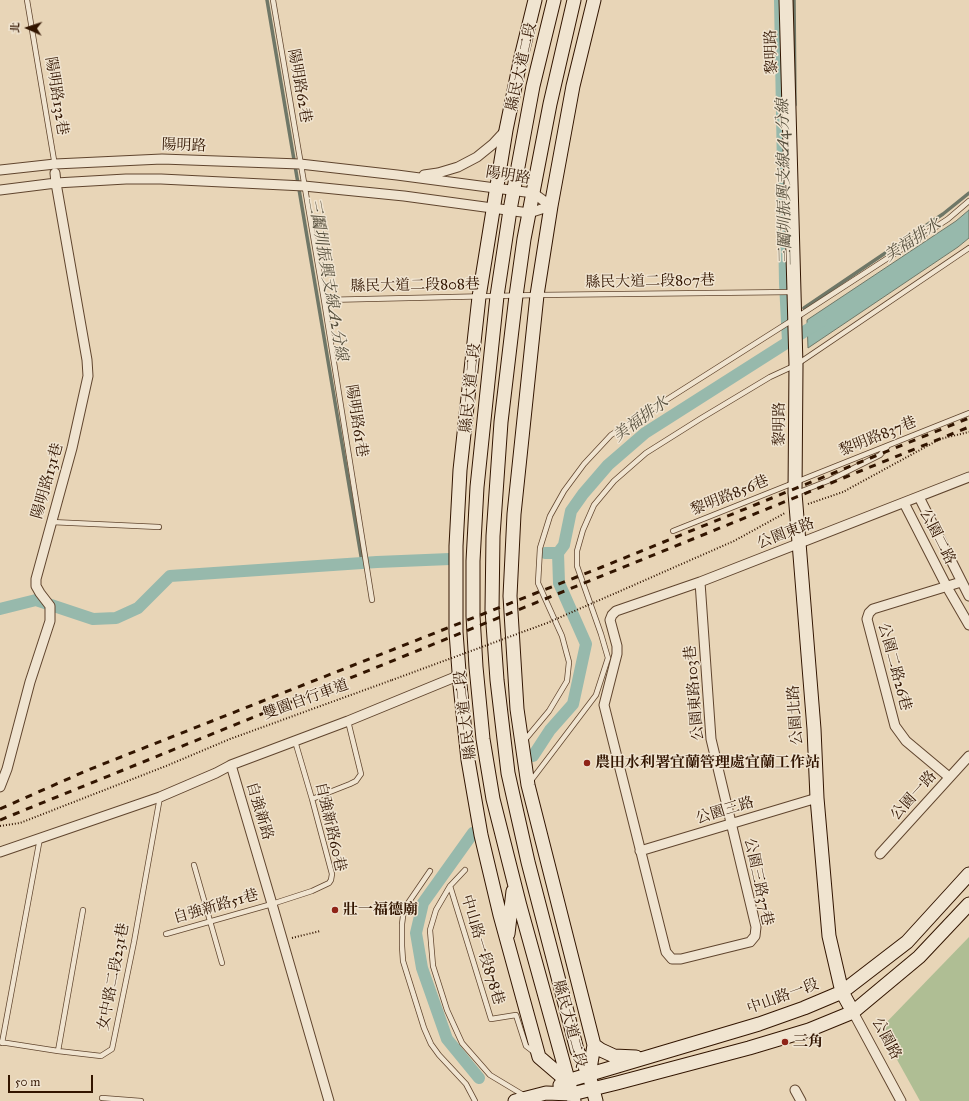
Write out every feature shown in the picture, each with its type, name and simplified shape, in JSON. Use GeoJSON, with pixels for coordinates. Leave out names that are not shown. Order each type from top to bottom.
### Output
{"type":"FeatureCollection","features":[{"type":"Feature","properties":{"kind":"street","name":"縣民大道二段"},"geometry":{"type":"LineString","coordinates":[[535,0],[506,130],[479,297],[460,470],[456,546],[456,632],[469,768],[481,835],[507,940],[539,1057],[568,1081]]}},
{"type":"Feature","properties":{"kind":"street","name":"縣民大道二段"},"geometry":{"type":"LineString","coordinates":[[554,0],[533,86],[510,210],[501,430],[493,536],[492,610],[497,680],[508,772],[512,792],[528,862],[577,1050],[589,1075],[595,1095]]}},
{"type":"Feature","properties":{"kind":"street","name":"縣民大道二段"},"geometry":{"type":"LineString","coordinates":[[568,1081],[514,884],[493,799],[483,739],[476,667],[473,616],[473,561],[477,487],[507,296],[529,213],[550,104],[574,0]]}},
{"type":"Feature","properties":{"kind":"street","name":"縣民大道二段"},"geometry":{"type":"LineString","coordinates":[[589,1075],[594,1044],[536,822],[528,785],[516,701],[510,596],[514,514],[537,295],[551,206],[573,86],[594,0]]}},
{"type":"Feature","properties":{"kind":"street","name":"黎明路"},"geometry":{"type":"LineString","coordinates":[[786,0],[796,365],[795,488]]}},
{"type":"Feature","properties":{"kind":"street"},"geometry":{"type":"LineString","coordinates":[[397,174],[418,176],[458,167],[477,157],[493,144],[506,130]]}},
{"type":"Feature","properties":{"kind":"street","name":"陽明路"},"geometry":{"type":"LineString","coordinates":[[0,170],[55,169],[162,159],[300,164],[397,174],[533,192],[551,206]]}},
{"type":"Feature","properties":{"kind":"street","name":"陽明路131巷"},"geometry":{"type":"LineString","coordinates":[[0,787],[7,769],[30,682],[50,621],[50,606],[36,586],[36,579],[72,448],[88,376],[87,360],[56,183],[55,169]]}},
{"type":"Feature","properties":{"kind":"street"},"geometry":{"type":"LineString","coordinates":[[0,190],[56,183],[126,179],[161,179],[304,186],[404,196],[529,213],[551,206]]}},
{"type":"Feature","properties":{"kind":"street","name":"公園東路"},"geometry":{"type":"LineString","coordinates":[[640,851],[604,704],[617,654],[617,646],[610,620],[612,615],[616,611],[700,582],[969,477]]}},
{"type":"Feature","properties":{"kind":"street","name":"公園北路"},"geometry":{"type":"LineString","coordinates":[[795,488],[814,729],[817,798],[830,936],[842,992]]}},
{"type":"Feature","properties":{"kind":"street","name":"公園二路"},"geometry":{"type":"LineString","coordinates":[[919,497],[969,596]]}},
{"type":"Feature","properties":{"kind":"street","name":"公園二路"},"geometry":{"type":"LineString","coordinates":[[904,503],[947,587],[969,625]]}},
{"type":"Feature","properties":{"kind":"street","name":"公園東路103巷"},"geometry":{"type":"LineString","coordinates":[[700,582],[711,739],[731,824]]}},
{"type":"Feature","properties":{"kind":"street","name":"公園二路26巷"},"geometry":{"type":"LineString","coordinates":[[949,778],[906,741],[895,726],[867,619],[869,613],[874,609],[961,582]]}},
{"type":"Feature","properties":{"kind":"street"},"geometry":{"type":"LineString","coordinates":[[230,765],[348,721],[460,675]]}},
{"type":"Feature","properties":{"kind":"street","name":"公園一路"},"geometry":{"type":"LineString","coordinates":[[880,854],[969,756]]}},
{"type":"Feature","properties":{"kind":"street","name":"自強新路"},"geometry":{"type":"LineString","coordinates":[[0,852],[160,797],[216,773],[230,765],[283,940],[329,1101]]}},
{"type":"Feature","properties":{"kind":"street"},"geometry":{"type":"LineString","coordinates":[[512,792],[536,822]]}},
{"type":"Feature","properties":{"kind":"street","name":"公園三路"},"geometry":{"type":"LineString","coordinates":[[640,851],[817,798]]}},
{"type":"Feature","properties":{"kind":"street","name":"公園三路37巷"},"geometry":{"type":"LineString","coordinates":[[640,851],[666,952],[672,959],[681,959],[750,942],[755,936],[756,927],[731,824]]}},
{"type":"Feature","properties":{"kind":"street","name":"中山路一段"},"geometry":{"type":"LineString","coordinates":[[546,1093],[568,1081],[759,1024],[804,1008],[842,992],[907,942],[969,874]]}},
{"type":"Feature","properties":{"kind":"street"},"geometry":{"type":"LineString","coordinates":[[507,940],[514,884]]}},
{"type":"Feature","properties":{"kind":"street"},"geometry":{"type":"LineString","coordinates":[[522,1099],[546,1093],[573,1097],[595,1095],[809,1030],[853,1012],[920,957],[969,904]]}},
{"type":"Feature","properties":{"kind":"street","name":"公園路"},"geometry":{"type":"LineString","coordinates":[[842,992],[901,1101]]}},
{"type":"Feature","properties":{"kind":"street"},"geometry":{"type":"LineString","coordinates":[[594,1044],[601,1050],[614,1056],[648,1057]]}},
{"type":"Feature","properties":{"kind":"street"},"geometry":{"type":"LineString","coordinates":[[568,1081],[573,1097]]}},
{"type":"Feature","properties":{"kind":"street"},"geometry":{"type":"LineString","coordinates":[[795,1090],[801,1101]]}},
{"type":"Feature","properties":{"kind":"lane","name":"陽明路132巷"},"geometry":{"type":"LineString","coordinates":[[27,0],[55,169]]}},
{"type":"Feature","properties":{"kind":"lane","name":"陽明路62巷"},"geometry":{"type":"LineString","coordinates":[[273,0],[302,175]]}},
{"type":"Feature","properties":{"kind":"lane","name":"陽明路61巷"},"geometry":{"type":"LineString","coordinates":[[302,175],[324,300],[372,600]]}},
{"type":"Feature","properties":{"kind":"lane"},"geometry":{"type":"LineString","coordinates":[[522,744],[549,711],[567,682],[569,662],[562,636],[538,583],[540,548],[550,516],[564,490],[584,464],[611,435],[948,219],[969,201]]}},
{"type":"Feature","properties":{"kind":"lane"},"geometry":{"type":"LineString","coordinates":[[528,785],[596,695],[608,658],[577,566],[577,551],[594,505],[614,481],[646,453],[770,377],[796,365],[969,248]]}},
{"type":"Feature","properties":{"kind":"lane","name":"縣民大道二段807巷"},"geometry":{"type":"LineString","coordinates":[[507,296],[793,292]]}},
{"type":"Feature","properties":{"kind":"lane","name":"縣民大道二段808巷"},"geometry":{"type":"LineString","coordinates":[[324,300],[507,296]]}},
{"type":"Feature","properties":{"kind":"lane","name":"黎明路837巷"},"geometry":{"type":"LineString","coordinates":[[795,488],[888,446],[969,413]]}},
{"type":"Feature","properties":{"kind":"lane"},"geometry":{"type":"LineString","coordinates":[[795,488],[830,480],[880,455],[888,446]]}},
{"type":"Feature","properties":{"kind":"lane","name":"黎明路856巷"},"geometry":{"type":"LineString","coordinates":[[673,531],[795,488]]}},
{"type":"Feature","properties":{"kind":"lane"},"geometry":{"type":"LineString","coordinates":[[51,522],[158,527]]}},
{"type":"Feature","properties":{"kind":"lane"},"geometry":{"type":"LineString","coordinates":[[312,800],[356,781],[361,774],[348,721]]}},
{"type":"Feature","properties":{"kind":"lane","name":"自強新路60巷"},"geometry":{"type":"LineString","coordinates":[[272,904],[312,891],[329,883],[332,874],[295,741]]}},
{"type":"Feature","properties":{"kind":"lane","name":"女中路二段231巷"},"geometry":{"type":"LineString","coordinates":[[1,1042],[101,1056],[112,1049],[134,942],[160,797]]}},
{"type":"Feature","properties":{"kind":"lane"},"geometry":{"type":"LineString","coordinates":[[1,1042],[40,838]]}},
{"type":"Feature","properties":{"kind":"lane"},"geometry":{"type":"LineString","coordinates":[[194,865],[222,963]]}},
{"type":"Feature","properties":{"kind":"lane"},"geometry":{"type":"LineString","coordinates":[[465,870],[450,886],[436,910],[430,930],[433,966],[447,1010],[462,1043],[490,1075],[522,1099]]}},
{"type":"Feature","properties":{"kind":"lane"},"geometry":{"type":"LineString","coordinates":[[430,871],[404,909],[402,924],[403,961],[424,1028],[431,1044],[439,1055],[466,1084],[475,1101]]}},
{"type":"Feature","properties":{"kind":"lane","name":"中山路一段878巷"},"geometry":{"type":"LineString","coordinates":[[450,886],[491,1019],[516,1015],[526,1046],[539,1057]]}},
{"type":"Feature","properties":{"kind":"lane","name":"自強新路51巷"},"geometry":{"type":"LineString","coordinates":[[166,934],[272,904]]}},
{"type":"Feature","properties":{"kind":"lane"},"geometry":{"type":"LineString","coordinates":[[58,1051],[84,910]]}},
{"type":"Feature","properties":{"kind":"lane"},"geometry":{"type":"LineString","coordinates":[[102,1098],[141,1101]]}},
{"type":"Feature","properties":{"kind":"path","name":"雙園自行車道"},"geometry":{"type":"LineString","coordinates":[[0,826],[20,823],[166,766],[230,739],[547,623],[618,592]]}},
{"type":"Feature","properties":{"kind":"path"},"geometry":{"type":"LineString","coordinates":[[283,940],[320,931]]}},
{"type":"Feature","properties":{"kind":"shaded area"},"geometry":{"type":"Polygon","coordinates":[[[969,210],[969,238],[958,247],[808,348],[807,320],[956,221],[969,210]]]}},
{"type":"Feature","properties":{"kind":"shaded area"},"geometry":{"type":"Polygon","coordinates":[[[969,937],[969,1101],[920,1101],[880,1029],[969,937]]]}},
{"type":"Feature","properties":{"kind":"waterway","name":"三鬮圳振興支線A2分線"},"geometry":{"type":"LineString","coordinates":[[267,0],[362,562]]}},
{"type":"Feature","properties":{"kind":"waterway"},"geometry":{"type":"LineString","coordinates":[[780,0],[785,283],[788,342]]}},
{"type":"Feature","properties":{"kind":"waterway","name":"三鬮圳振興支線A4分線"},"geometry":{"type":"LineString","coordinates":[[794,0],[795,105]]}},
{"type":"Feature","properties":{"kind":"waterway"},"geometry":{"type":"LineString","coordinates":[[804,308],[943,214],[969,193]]}},
{"type":"Feature","properties":{"kind":"waterway","name":"美福排水"},"geometry":{"type":"LineString","coordinates":[[533,756],[550,730],[573,704],[586,644],[559,583],[558,553],[564,545],[571,511],[583,494],[608,465],[645,433],[821,321]]}},
{"type":"Feature","properties":{"kind":"waterway"},"geometry":{"type":"LineString","coordinates":[[545,553],[558,553]]}},
{"type":"Feature","properties":{"kind":"waterway"},"geometry":{"type":"LineString","coordinates":[[0,609],[36,600],[93,619],[116,618],[138,608],[170,576],[377,562],[450,559]]}},
{"type":"Feature","properties":{"kind":"waterway"},"geometry":{"type":"LineString","coordinates":[[473,833],[423,903],[416,933],[422,968],[447,1039],[479,1078]]}},
{"type":"Feature","properties":{"kind":"railway"},"geometry":{"type":"LineString","coordinates":[[0,809],[88,770],[602,567],[969,418]]}},
{"type":"Feature","properties":{"kind":"railway"},"geometry":{"type":"LineString","coordinates":[[0,820],[969,427]]}},
{"type":"Feature","properties":{"kind":"place","name":"農田水利署宜蘭管理處宜蘭工作站"},"geometry":{"type":"Point","coordinates":[587,763]}},
{"type":"Feature","properties":{"kind":"place","name":"壯一福德廟"},"geometry":{"type":"Point","coordinates":[335,910]}},
{"type":"Feature","properties":{"kind":"place","name":"三角"},"geometry":{"type":"Point","coordinates":[785,1042]}}]}
